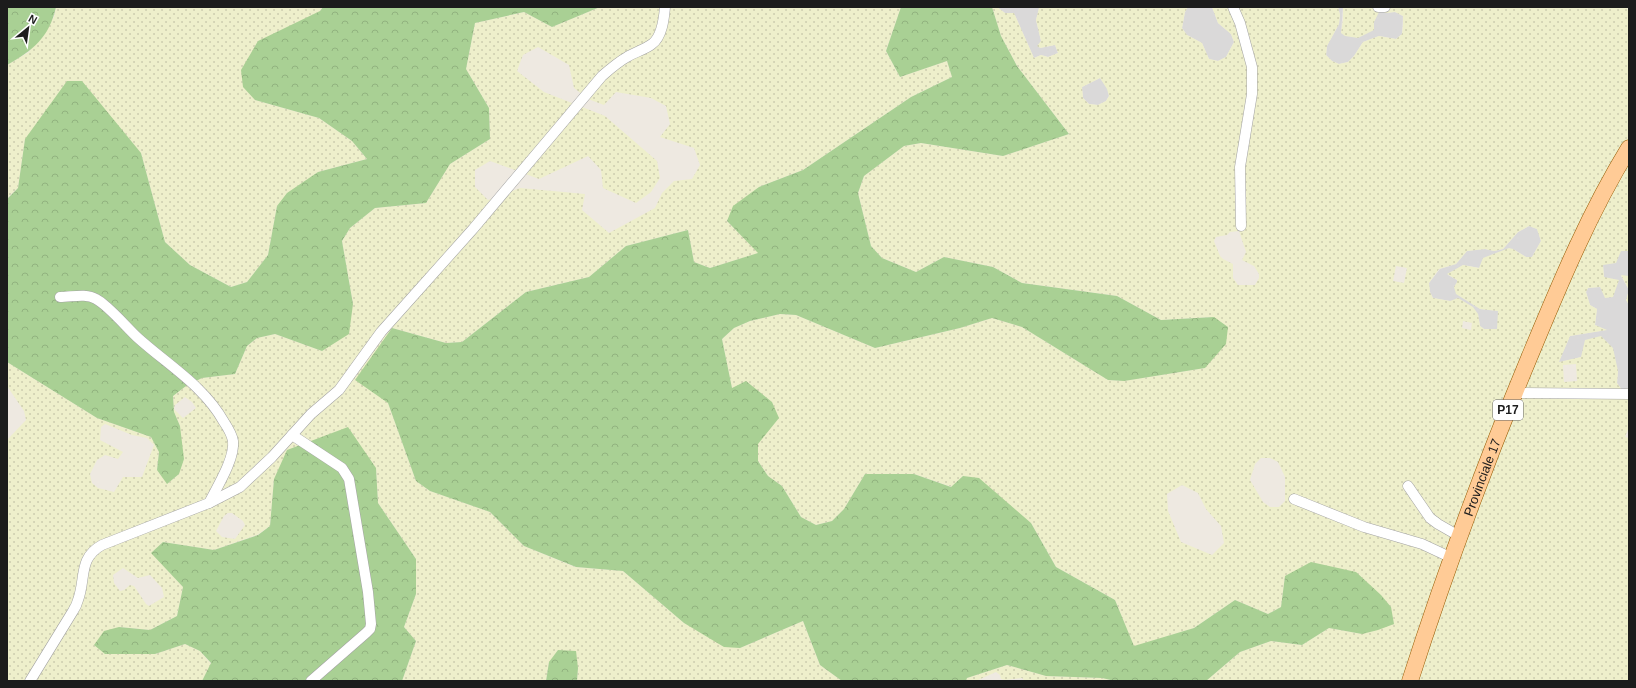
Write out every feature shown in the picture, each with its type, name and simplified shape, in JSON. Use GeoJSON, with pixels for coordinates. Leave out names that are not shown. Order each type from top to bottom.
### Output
{"type":"FeatureCollection","features":[{"type":"Feature","properties":{"kind":"main road","name":"Provinciale 17"},"geometry":{"type":"LineString","coordinates":[[1410,681],[1459,536],[1560,283],[1589,221],[1629,148]]}},
{"type":"Feature","properties":{"kind":"street"},"geometry":{"type":"LineString","coordinates":[[30,681],[79,600],[82,572],[90,554],[102,545],[209,503],[240,488],[311,414],[339,390],[381,332],[478,223],[602,76],[625,58],[655,41],[664,19],[665,7]]}},
{"type":"Feature","properties":{"kind":"street"},"geometry":{"type":"LineString","coordinates":[[1233,7],[1240,23],[1252,68],[1252,94],[1240,167],[1241,226]]}},
{"type":"Feature","properties":{"kind":"street"},"geometry":{"type":"LineString","coordinates":[[1378,7],[1385,7]]}},
{"type":"Feature","properties":{"kind":"street"},"geometry":{"type":"LineString","coordinates":[[60,297],[88,296],[102,302],[150,349],[201,390],[212,402],[229,431],[233,449],[228,464],[209,503]]}},
{"type":"Feature","properties":{"kind":"street"},"geometry":{"type":"LineString","coordinates":[[1515,393],[1629,394]]}},
{"type":"Feature","properties":{"kind":"street"},"geometry":{"type":"LineString","coordinates":[[292,435],[342,468],[349,479],[367,585],[371,624],[370,629],[366,633],[311,681]]}},
{"type":"Feature","properties":{"kind":"street"},"geometry":{"type":"LineString","coordinates":[[1408,486],[1430,518],[1459,536]]}},
{"type":"Feature","properties":{"kind":"street"},"geometry":{"type":"LineString","coordinates":[[1294,499],[1364,527],[1422,544],[1452,558]]}},
{"type":"Feature","properties":{"kind":"shaded area"},"geometry":{"type":"Polygon","coordinates":[[[997,7],[1038,7],[1036,20],[1041,41],[1040,48],[1055,45],[1058,53],[1048,57],[1041,55],[1034,58],[1014,13],[1005,13],[997,7]]]}},
{"type":"Feature","properties":{"kind":"shaded area"},"geometry":{"type":"Polygon","coordinates":[[[1188,7],[1212,7],[1218,23],[1231,34],[1234,42],[1226,57],[1218,61],[1209,59],[1202,43],[1187,35],[1182,28],[1185,12],[1188,7]]]}},
{"type":"Feature","properties":{"kind":"shaded area"},"geometry":{"type":"Polygon","coordinates":[[[1338,7],[1343,7],[1341,33],[1374,22],[1379,10],[1386,13],[1395,12],[1403,16],[1402,34],[1396,39],[1379,36],[1363,42],[1348,62],[1339,64],[1332,61],[1326,55],[1327,46],[1339,24],[1340,15],[1338,7]]]}},
{"type":"Feature","properties":{"kind":"shaded area"},"geometry":{"type":"Polygon","coordinates":[[[1100,78],[1108,89],[1109,96],[1106,101],[1098,105],[1089,104],[1083,98],[1082,87],[1100,78]]]}},
{"type":"Feature","properties":{"kind":"shaded area"},"geometry":{"type":"Polygon","coordinates":[[[1529,226],[1537,229],[1541,241],[1532,257],[1526,257],[1513,249],[1480,268],[1463,265],[1448,275],[1457,280],[1480,309],[1498,311],[1498,329],[1484,329],[1480,326],[1478,314],[1450,301],[1433,298],[1430,292],[1429,283],[1440,269],[1456,264],[1467,251],[1485,249],[1494,251],[1503,249],[1518,232],[1529,226]]]}},
{"type":"Feature","properties":{"kind":"shaded area"},"geometry":{"type":"Polygon","coordinates":[[[1621,250],[1629,251],[1629,276],[1621,276],[1629,290],[1626,300],[1629,305],[1629,388],[1622,390],[1617,383],[1618,371],[1581,357],[1558,363],[1570,336],[1606,330],[1595,325],[1597,309],[1590,305],[1586,292],[1588,288],[1600,287],[1604,277],[1603,265],[1621,250]]]}},
{"type":"Feature","properties":{"kind":"green space"},"geometry":{"type":"Polygon","coordinates":[[[7,7],[56,7],[49,27],[39,42],[25,54],[7,65],[7,7]]]}},
{"type":"Feature","properties":{"kind":"green space"},"geometry":{"type":"Polygon","coordinates":[[[56,7],[323,7],[255,100],[319,118],[352,141],[367,159],[318,172],[277,206],[268,255],[247,282],[231,287],[190,265],[165,242],[141,153],[25,139],[18,188],[7,198],[7,65],[29,52],[54,17],[56,7]]]}},
{"type":"Feature","properties":{"kind":"green space"},"geometry":{"type":"Polygon","coordinates":[[[323,7],[600,7],[552,27],[524,12],[475,23],[466,69],[489,108],[490,139],[450,164],[426,203],[375,208],[350,228],[342,241],[353,304],[349,334],[322,351],[275,334],[257,338],[247,346],[235,374],[202,378],[186,386],[173,396],[174,412],[180,426],[184,459],[179,474],[167,484],[157,470],[159,452],[151,437],[97,418],[7,362],[7,199],[18,188],[25,139],[67,81],[82,81],[141,153],[165,242],[190,265],[231,287],[247,282],[268,255],[277,206],[287,193],[318,172],[367,159],[352,141],[319,118],[255,100],[243,87],[241,70],[258,41],[320,11],[323,7]]]}},
{"type":"Feature","properties":{"kind":"green space"},"geometry":{"type":"Polygon","coordinates":[[[600,7],[901,7],[886,51],[900,77],[947,61],[952,77],[911,97],[803,170],[759,187],[727,221],[759,253],[710,268],[694,262],[688,230],[626,246],[589,277],[526,292],[462,342],[446,343],[392,328],[388,403],[416,481],[430,491],[490,512],[524,546],[575,567],[623,571],[684,623],[740,648],[803,621],[820,665],[842,681],[577,681],[578,668],[549,662],[546,681],[402,681],[416,641],[404,627],[416,594],[416,559],[378,503],[376,468],[274,479],[270,526],[257,535],[214,550],[163,542],[152,553],[183,587],[177,616],[150,630],[119,627],[105,654],[155,654],[185,644],[200,651],[211,664],[202,681],[7,681],[7,440],[26,420],[24,411],[7,386],[7,362],[97,418],[151,437],[159,452],[157,470],[168,483],[179,474],[180,426],[174,412],[173,396],[186,386],[202,378],[235,374],[247,346],[257,338],[275,334],[322,351],[353,304],[342,241],[350,228],[375,208],[426,203],[450,164],[490,139],[489,108],[466,69],[475,23],[524,12],[552,27],[600,7]],[[538,47],[523,55],[517,71],[544,92],[605,116],[657,161],[660,178],[651,192],[636,203],[603,188],[601,170],[588,156],[539,179],[490,161],[475,170],[475,187],[488,200],[520,188],[585,194],[582,210],[609,233],[655,208],[662,193],[674,181],[692,179],[700,165],[694,148],[660,137],[670,124],[666,106],[651,98],[616,92],[604,105],[588,99],[574,88],[569,65],[538,47]],[[185,397],[175,405],[174,409],[183,418],[196,408],[192,402],[185,397]],[[105,424],[101,427],[100,440],[123,452],[118,459],[105,455],[97,460],[90,474],[92,483],[98,488],[114,492],[123,477],[142,477],[154,445],[147,438],[132,435],[105,424]],[[228,513],[224,516],[216,531],[222,537],[235,539],[245,525],[243,521],[232,513],[228,513]],[[123,568],[113,575],[114,583],[120,591],[124,590],[130,585],[134,586],[149,606],[164,597],[162,588],[150,575],[138,578],[123,568]]]}},
{"type":"Feature","properties":{"kind":"green space"},"geometry":{"type":"Polygon","coordinates":[[[901,7],[992,7],[1001,36],[1017,66],[1069,134],[1003,156],[921,143],[904,146],[864,176],[858,193],[871,246],[882,258],[916,272],[944,257],[993,267],[1022,283],[1117,296],[1161,320],[1214,317],[1228,327],[1226,344],[1205,368],[1124,381],[1108,380],[1022,327],[992,318],[960,328],[875,348],[796,315],[780,314],[750,321],[734,328],[722,339],[732,388],[746,381],[772,402],[779,418],[758,444],[758,461],[768,476],[782,486],[801,517],[816,525],[832,521],[844,509],[865,474],[914,474],[951,487],[963,476],[979,478],[1031,523],[1056,567],[1115,600],[1134,646],[1194,628],[1235,600],[1268,614],[1281,607],[1285,576],[1311,562],[1356,572],[1381,595],[1391,607],[1394,624],[1362,634],[1329,628],[1302,645],[1271,641],[1240,652],[1206,681],[1115,681],[1102,678],[1046,676],[1007,665],[967,678],[966,681],[842,681],[820,665],[803,621],[740,648],[724,647],[684,623],[623,571],[576,567],[524,546],[490,512],[430,491],[416,481],[388,403],[355,380],[392,328],[446,343],[462,342],[526,292],[589,277],[626,246],[688,230],[694,262],[710,268],[758,253],[727,221],[733,206],[759,187],[803,170],[911,97],[952,77],[947,61],[900,77],[886,51],[901,7]]]}},
{"type":"Feature","properties":{"kind":"green space"},"geometry":{"type":"Polygon","coordinates":[[[992,7],[997,7],[1005,13],[1014,13],[1034,58],[1041,55],[1048,57],[1058,53],[1055,45],[1040,48],[1037,46],[1041,41],[1036,20],[1038,7],[1188,7],[1185,12],[1182,28],[1187,35],[1202,43],[1209,59],[1218,61],[1226,57],[1234,42],[1231,34],[1218,23],[1212,7],[1338,7],[1340,15],[1339,24],[1327,46],[1326,55],[1332,61],[1339,64],[1348,62],[1363,42],[1379,36],[1396,39],[1402,34],[1403,25],[1403,16],[1395,12],[1386,13],[1380,10],[1374,22],[1374,30],[1358,38],[1345,36],[1341,33],[1343,7],[1627,7],[1629,14],[1629,251],[1621,251],[1616,263],[1603,265],[1604,277],[1619,280],[1613,297],[1605,298],[1600,287],[1588,288],[1586,292],[1590,305],[1597,309],[1595,325],[1607,330],[1570,336],[1559,362],[1581,357],[1585,340],[1601,336],[1613,348],[1618,371],[1617,383],[1622,390],[1629,388],[1629,427],[1625,437],[1629,438],[1629,681],[1206,681],[1240,652],[1271,641],[1302,645],[1329,628],[1362,634],[1285,576],[1281,607],[1268,614],[1235,600],[1194,628],[1134,647],[1115,600],[1056,567],[1031,523],[963,476],[952,487],[914,474],[865,474],[844,509],[832,521],[816,525],[801,517],[782,486],[768,476],[758,461],[758,444],[732,389],[722,339],[734,328],[750,321],[780,314],[796,315],[875,348],[960,328],[992,318],[1022,327],[1108,380],[1123,381],[1205,368],[1214,317],[1161,320],[1117,296],[1022,283],[993,267],[944,257],[916,272],[882,258],[871,246],[858,193],[864,176],[904,146],[921,143],[1003,156],[1069,134],[1017,66],[1001,36],[992,7]],[[1100,78],[1082,87],[1083,98],[1089,104],[1098,105],[1106,101],[1109,96],[1107,89],[1100,78]],[[1529,226],[1518,232],[1503,249],[1494,251],[1485,249],[1467,251],[1456,264],[1439,269],[1429,283],[1430,292],[1433,298],[1450,301],[1458,298],[1473,307],[1478,314],[1480,326],[1484,329],[1497,329],[1498,311],[1480,309],[1456,294],[1454,287],[1457,280],[1447,274],[1463,265],[1479,268],[1483,258],[1509,248],[1526,257],[1532,257],[1541,241],[1537,229],[1529,226]],[[1239,231],[1230,232],[1227,235],[1216,237],[1214,241],[1220,256],[1233,264],[1233,278],[1238,285],[1255,285],[1259,278],[1259,274],[1254,266],[1242,260],[1246,252],[1239,231]],[[1396,266],[1393,281],[1404,283],[1407,268],[1396,266]],[[1463,321],[1462,328],[1471,330],[1472,323],[1463,321]],[[1576,364],[1563,365],[1564,382],[1577,381],[1576,364]],[[1261,458],[1255,464],[1250,480],[1263,502],[1270,507],[1279,507],[1285,501],[1285,477],[1278,462],[1270,458],[1261,458]],[[1182,485],[1167,494],[1168,511],[1181,542],[1212,555],[1224,543],[1221,526],[1206,509],[1198,493],[1182,485]]]}},
{"type":"Feature","properties":{"kind":"green space"},"geometry":{"type":"Polygon","coordinates":[[[1621,275],[1629,276],[1629,290],[1621,275]]]}},
{"type":"Feature","properties":{"kind":"green space"},"geometry":{"type":"Polygon","coordinates":[[[1629,290],[1629,305],[1626,300],[1629,290]]]}},
{"type":"Feature","properties":{"kind":"green space"},"geometry":{"type":"Polygon","coordinates":[[[348,427],[376,468],[378,503],[416,559],[416,594],[404,627],[416,641],[402,681],[202,681],[211,663],[200,651],[185,644],[155,654],[105,654],[94,645],[104,631],[119,627],[150,630],[177,616],[183,587],[151,553],[163,542],[214,550],[258,535],[270,526],[274,479],[287,450],[348,427]]]}},
{"type":"Feature","properties":{"kind":"green space"},"geometry":{"type":"Polygon","coordinates":[[[558,650],[576,651],[578,668],[577,681],[546,681],[549,662],[558,650]]]}},
{"type":"Feature","properties":{"kind":"green space"},"geometry":{"type":"Polygon","coordinates":[[[1007,665],[1046,676],[1102,678],[1115,681],[1025,681],[1022,678],[1005,680],[1001,679],[1000,675],[996,672],[976,681],[966,681],[967,678],[1007,665]]]}}]}
